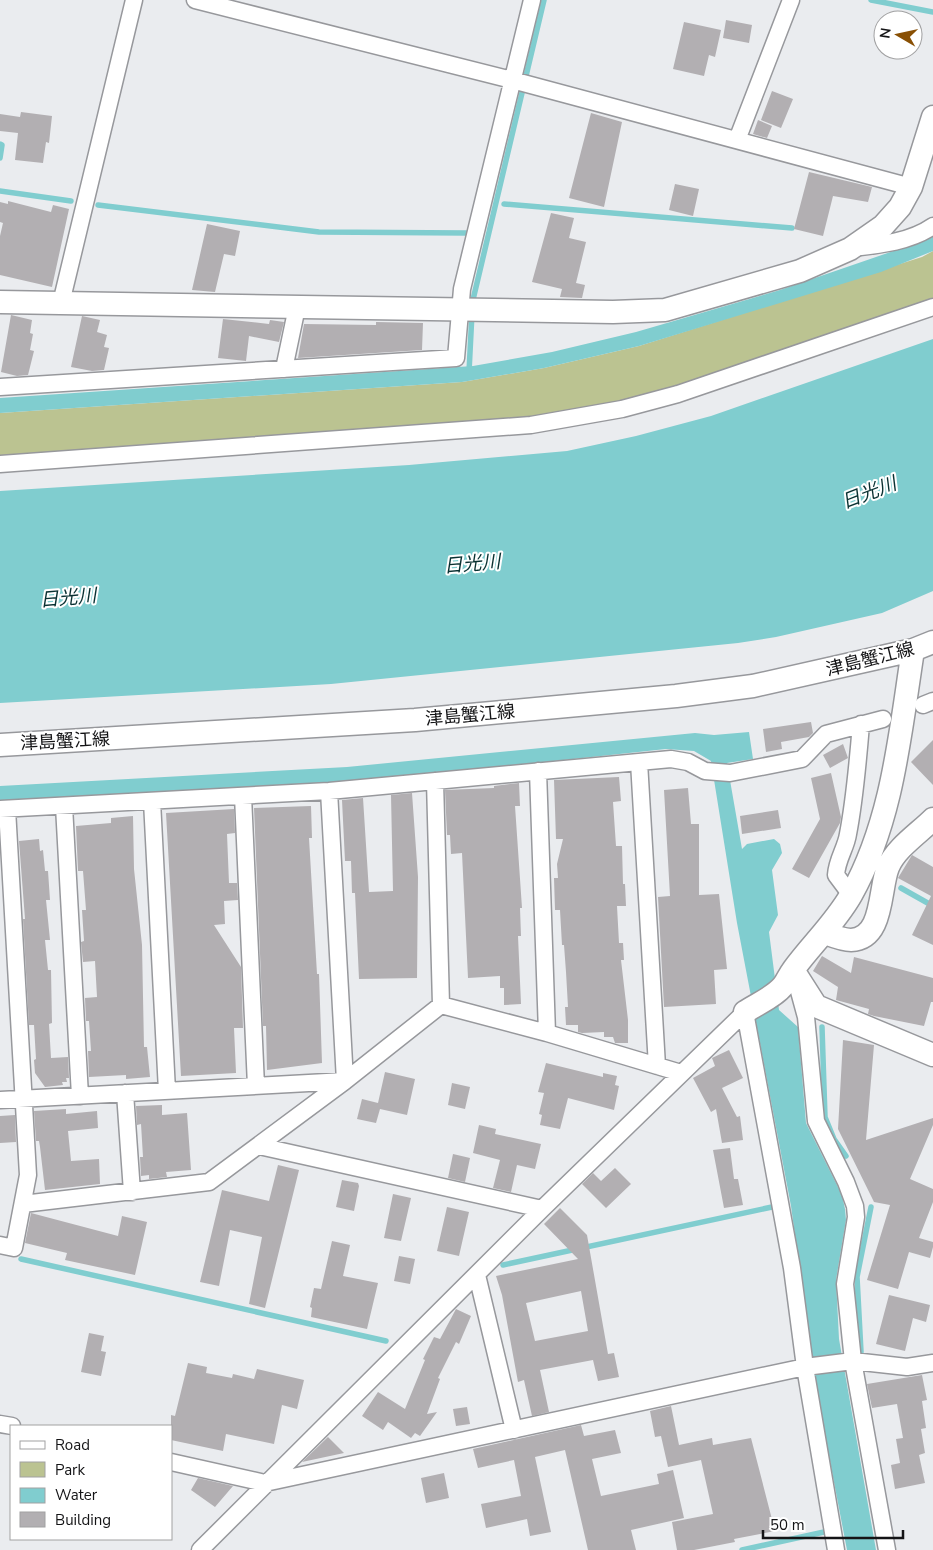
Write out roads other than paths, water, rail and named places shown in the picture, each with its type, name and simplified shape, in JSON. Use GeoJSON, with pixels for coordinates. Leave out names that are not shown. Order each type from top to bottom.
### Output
{"type":"FeatureCollection","features":[{"type":"Feature","properties":{"kind":"street"},"geometry":{"type":"LineString","coordinates":[[61,303],[134,0]]}},
{"type":"Feature","properties":{"kind":"street"},"geometry":{"type":"LineString","coordinates":[[195,0],[519,82],[911,187]]}},
{"type":"Feature","properties":{"kind":"street"},"geometry":{"type":"LineString","coordinates":[[0,388],[456,358],[519,82],[532,0]]}},
{"type":"Feature","properties":{"kind":"street"},"geometry":{"type":"LineString","coordinates":[[737,140],[791,0]]}},
{"type":"Feature","properties":{"kind":"street"},"geometry":{"type":"LineString","coordinates":[[0,302],[613,312],[665,310],[800,271],[850,248],[883,226],[900,207],[911,187],[933,117]]}},
{"type":"Feature","properties":{"kind":"street"},"geometry":{"type":"LineString","coordinates":[[850,248],[880,245],[905,239],[933,226]]}},
{"type":"Feature","properties":{"kind":"street"},"geometry":{"type":"LineString","coordinates":[[284,369],[297,307]]}},
{"type":"Feature","properties":{"kind":"street"},"geometry":{"type":"LineString","coordinates":[[0,464],[531,425],[622,409],[678,394],[933,307]]}},
{"type":"Feature","properties":{"kind":"street"},"geometry":{"type":"LineString","coordinates":[[200,1550],[265,1483],[681,1073],[747,1011],[788,978],[825,933],[851,895],[876,841],[886,807],[923,646]]}},
{"type":"Feature","properties":{"kind":"street","name":"津島蟹江線"},"geometry":{"type":"LineString","coordinates":[[0,745],[415,720],[676,696],[753,686],[923,646]]}},
{"type":"Feature","properties":{"kind":"street"},"geometry":{"type":"LineString","coordinates":[[0,1245],[14,1248],[28,1175],[4,809],[329,791],[671,759],[688,762],[705,771],[730,773],[802,759],[826,734],[883,720]]}},
{"type":"Feature","properties":{"kind":"street"},"geometry":{"type":"LineString","coordinates":[[851,895],[836,875],[837,862],[848,838],[853,810],[861,724]]}},
{"type":"Feature","properties":{"kind":"street"},"geometry":{"type":"LineString","coordinates":[[639,762],[657,1066]]}},
{"type":"Feature","properties":{"kind":"street"},"geometry":{"type":"LineString","coordinates":[[538,771],[546,1033]]}},
{"type":"Feature","properties":{"kind":"street"},"geometry":{"type":"LineString","coordinates":[[435,781],[441,1005]]}},
{"type":"Feature","properties":{"kind":"street"},"geometry":{"type":"LineString","coordinates":[[329,791],[345,1081]]}},
{"type":"Feature","properties":{"kind":"street"},"geometry":{"type":"LineString","coordinates":[[243,796],[256,1086]]}},
{"type":"Feature","properties":{"kind":"street"},"geometry":{"type":"LineString","coordinates":[[152,801],[167,1091]]}},
{"type":"Feature","properties":{"kind":"street"},"geometry":{"type":"LineString","coordinates":[[64,806],[80,1096]]}},
{"type":"Feature","properties":{"kind":"street"},"geometry":{"type":"LineString","coordinates":[[825,933],[850,940],[869,934],[875,921],[888,867],[897,854],[933,819]]}},
{"type":"Feature","properties":{"kind":"street"},"geometry":{"type":"LineString","coordinates":[[788,978],[816,1006],[933,1055]]}},
{"type":"Feature","properties":{"kind":"street"},"geometry":{"type":"LineString","coordinates":[[788,978],[806,1017],[816,1121],[846,1182],[855,1206],[856,1217],[845,1284],[853,1361],[887,1550]]}},
{"type":"Feature","properties":{"kind":"street"},"geometry":{"type":"LineString","coordinates":[[441,1005],[546,1033],[681,1073]]}},
{"type":"Feature","properties":{"kind":"street"},"geometry":{"type":"LineString","coordinates":[[23,1204],[210,1182],[345,1081],[441,1005]]}},
{"type":"Feature","properties":{"kind":"street"},"geometry":{"type":"LineString","coordinates":[[747,1011],[792,1268],[805,1367],[836,1550]]}},
{"type":"Feature","properties":{"kind":"street"},"geometry":{"type":"LineString","coordinates":[[0,1100],[345,1081]]}},
{"type":"Feature","properties":{"kind":"street"},"geometry":{"type":"LineString","coordinates":[[125,1094],[132,1192]]}},
{"type":"Feature","properties":{"kind":"street"},"geometry":{"type":"LineString","coordinates":[[260,1146],[542,1209]]}},
{"type":"Feature","properties":{"kind":"street"},"geometry":{"type":"LineString","coordinates":[[477,1275],[514,1430]]}},
{"type":"Feature","properties":{"kind":"street"},"geometry":{"type":"LineString","coordinates":[[172,1462],[265,1483],[805,1367],[853,1361],[907,1367],[933,1363]]}},
{"type":"Feature","properties":{"kind":"water"},"geometry":{"type":"Polygon","coordinates":[[[933,235],[933,251],[881,272],[639,346],[544,368],[462,382],[0,413],[0,398],[473,366],[552,352],[636,332],[780,290],[908,246],[933,235]]]}},
{"type":"Feature","properties":{"kind":"water","name":"日光川"},"geometry":{"type":"Polygon","coordinates":[[[933,339],[933,591],[882,613],[776,637],[738,643],[331,684],[0,703],[0,491],[409,465],[567,451],[636,436],[711,416],[933,339]]]}},
{"type":"Feature","properties":{"kind":"water"},"geometry":{"type":"Polygon","coordinates":[[[749,732],[753,759],[727,763],[742,849],[747,844],[774,839],[780,844],[782,853],[772,870],[778,915],[769,932],[779,1010],[798,1027],[806,1123],[842,1195],[845,1209],[846,1220],[836,1280],[839,1339],[876,1550],[847,1550],[815,1383],[791,1206],[737,923],[711,761],[694,751],[666,749],[350,783],[0,802],[0,786],[347,767],[695,733],[714,735],[749,732]]]}},
{"type":"Feature","properties":{"kind":"waterway"},"geometry":{"type":"LineString","coordinates":[[472,304],[544,0]]}},
{"type":"Feature","properties":{"kind":"waterway"},"geometry":{"type":"LineString","coordinates":[[871,0],[933,12]]}},
{"type":"Feature","properties":{"kind":"waterway"},"geometry":{"type":"LineString","coordinates":[[0,144],[2,145],[0,158]]}},
{"type":"Feature","properties":{"kind":"waterway"},"geometry":{"type":"LineString","coordinates":[[0,191],[71,201]]}},
{"type":"Feature","properties":{"kind":"waterway"},"geometry":{"type":"LineString","coordinates":[[504,204],[792,228]]}},
{"type":"Feature","properties":{"kind":"waterway"},"geometry":{"type":"LineString","coordinates":[[98,205],[319,232],[466,233]]}},
{"type":"Feature","properties":{"kind":"waterway"},"geometry":{"type":"LineString","coordinates":[[469,372],[472,313]]}},
{"type":"Feature","properties":{"kind":"waterway"},"geometry":{"type":"LineString","coordinates":[[901,888],[933,906]]}},
{"type":"Feature","properties":{"kind":"waterway"},"geometry":{"type":"LineString","coordinates":[[822,1027],[825,1117],[834,1139],[846,1156]]}},
{"type":"Feature","properties":{"kind":"waterway"},"geometry":{"type":"LineString","coordinates":[[503,1265],[772,1207]]}},
{"type":"Feature","properties":{"kind":"waterway"},"geometry":{"type":"LineString","coordinates":[[861,1352],[857,1277],[871,1207]]}},
{"type":"Feature","properties":{"kind":"waterway"},"geometry":{"type":"LineString","coordinates":[[21,1259],[386,1341]]}},
{"type":"Feature","properties":{"kind":"waterway"},"geometry":{"type":"LineString","coordinates":[[742,1550],[824,1532]]}}]}
